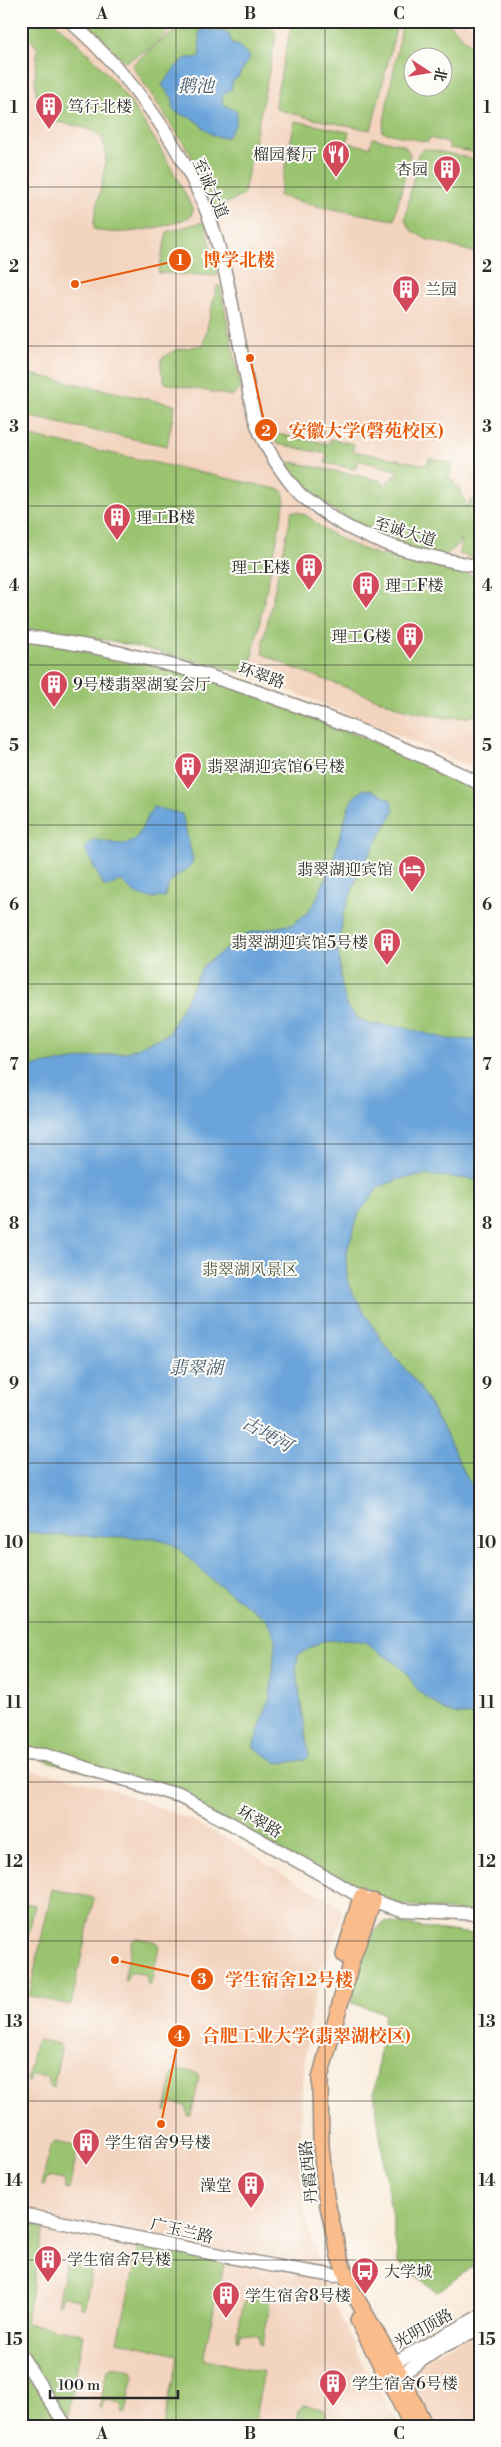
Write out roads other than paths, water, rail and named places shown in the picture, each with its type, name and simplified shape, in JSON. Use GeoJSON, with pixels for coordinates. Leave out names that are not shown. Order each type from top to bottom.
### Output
{"type":"FeatureCollection","features":[{"type":"Feature","properties":{"kind":"main road","name":"丹霞西路"},"geometry":{"type":"LineString","coordinates":[[367,1899],[351,1926],[313,2084],[321,2206],[336,2276],[391,2373],[425,2426]]}},
{"type":"Feature","properties":{"kind":"main road","name":"丹霞西路"},"geometry":{"type":"LineString","coordinates":[[367,1899],[320,2078],[326,2197],[339,2256],[350,2290],[391,2373],[412,2426]]}},
{"type":"Feature","properties":{"kind":"street","name":"至诚大道"},"geometry":{"type":"LineString","coordinates":[[70,21],[118,68],[168,134],[190,176],[209,218],[232,307],[256,420],[270,451],[301,494],[340,525],[370,539],[480,567]]}},
{"type":"Feature","properties":{"kind":"street","name":"环翠路"},"geometry":{"type":"LineString","coordinates":[[21,636],[111,650],[218,678],[317,713],[443,766],[480,784]]}},
{"type":"Feature","properties":{"kind":"street","name":"环翠路"},"geometry":{"type":"LineString","coordinates":[[21,1754],[45,1756],[180,1798],[230,1822],[367,1899],[402,1910],[480,1914]]}},
{"type":"Feature","properties":{"kind":"street","name":"广玉兰路"},"geometry":{"type":"LineString","coordinates":[[21,2214],[274,2266],[336,2276]]}},
{"type":"Feature","properties":{"kind":"street","name":"光明顶路"},"geometry":{"type":"LineString","coordinates":[[391,2373],[480,2316]]}},
{"type":"Feature","properties":{"kind":"street","name":"光明顶路"},"geometry":{"type":"LineString","coordinates":[[391,2373],[480,2328]]}},
{"type":"Feature","properties":{"kind":"street"},"geometry":{"type":"LineString","coordinates":[[21,2355],[66,2426]]}},
{"type":"Feature","properties":{"kind":"water","name":"鹅池"},"geometry":{"type":"Polygon","coordinates":[[[207,26],[213,30],[228,33],[233,45],[238,45],[250,57],[238,77],[232,82],[231,89],[222,96],[223,104],[237,112],[235,126],[227,137],[212,134],[193,119],[173,110],[173,99],[162,85],[182,61],[187,58],[200,56],[199,32],[207,26]]]}},
{"type":"Feature","properties":{"kind":"water","name":"翡翠湖"},"geometry":{"type":"Polygon","coordinates":[[[364,789],[372,790],[391,800],[394,811],[360,871],[343,914],[338,949],[342,988],[347,1007],[356,1017],[369,1024],[402,1027],[448,1039],[480,1040],[480,1180],[427,1175],[404,1178],[379,1187],[359,1213],[346,1254],[347,1280],[354,1295],[383,1343],[417,1383],[441,1424],[473,1490],[480,1500],[480,1717],[454,1714],[444,1710],[418,1691],[407,1674],[398,1665],[365,1642],[349,1639],[322,1641],[298,1655],[296,1671],[309,1756],[305,1760],[278,1763],[253,1747],[270,1697],[275,1637],[266,1619],[212,1580],[172,1544],[156,1538],[53,1535],[21,1531],[21,1068],[127,1052],[168,1034],[204,965],[248,933],[293,924],[307,913],[315,902],[331,866],[353,798],[364,789]]]}},
{"type":"Feature","properties":{"kind":"water"},"geometry":{"type":"Polygon","coordinates":[[[153,807],[182,814],[193,860],[191,865],[174,878],[167,889],[165,897],[151,898],[140,896],[121,880],[108,887],[103,885],[85,849],[92,840],[125,844],[136,839],[153,807]]]}},
{"type":"Feature","properties":{"kind":"place","name":"笃行北楼"},"geometry":{"type":"Point","coordinates":[49,130]}},
{"type":"Feature","properties":{"kind":"place","name":"榴园餐厅"},"geometry":{"type":"Point","coordinates":[336,178]}},
{"type":"Feature","properties":{"kind":"place","name":"杏园"},"geometry":{"type":"Point","coordinates":[447,193]}},
{"type":"Feature","properties":{"kind":"place","name":"博学北楼"},"geometry":{"type":"Point","coordinates":[75,284]}},
{"type":"Feature","properties":{"kind":"place","name":"兰园"},"geometry":{"type":"Point","coordinates":[406,313]}},
{"type":"Feature","properties":{"kind":"place","name":"安徽大学(磬苑校区)"},"geometry":{"type":"Point","coordinates":[250,358]}},
{"type":"Feature","properties":{"kind":"place","name":"理工B楼"},"geometry":{"type":"Point","coordinates":[117,541]}},
{"type":"Feature","properties":{"kind":"place","name":"理工E楼"},"geometry":{"type":"Point","coordinates":[309,591]}},
{"type":"Feature","properties":{"kind":"place","name":"理工F楼"},"geometry":{"type":"Point","coordinates":[366,609]}},
{"type":"Feature","properties":{"kind":"place","name":"理工G楼"},"geometry":{"type":"Point","coordinates":[410,660]}},
{"type":"Feature","properties":{"kind":"place","name":"9号楼翡翠湖宴会厅"},"geometry":{"type":"Point","coordinates":[54,708]}},
{"type":"Feature","properties":{"kind":"place","name":"翡翠湖迎宾馆6号楼"},"geometry":{"type":"Point","coordinates":[188,790]}},
{"type":"Feature","properties":{"kind":"place","name":"翡翠湖迎宾馆"},"geometry":{"type":"Point","coordinates":[412,893]}},
{"type":"Feature","properties":{"kind":"place","name":"翡翠湖迎宾馆5号楼"},"geometry":{"type":"Point","coordinates":[387,966]}},
{"type":"Feature","properties":{"kind":"place","name":"学生宿舍12号楼"},"geometry":{"type":"Point","coordinates":[115,1960]}},
{"type":"Feature","properties":{"kind":"place","name":"合肥工业大学(翡翠湖校区)"},"geometry":{"type":"Point","coordinates":[161,2124]}},
{"type":"Feature","properties":{"kind":"place","name":"学生宿舍9号楼"},"geometry":{"type":"Point","coordinates":[86,2166]}},
{"type":"Feature","properties":{"kind":"place","name":"澡堂"},"geometry":{"type":"Point","coordinates":[251,2209]}},
{"type":"Feature","properties":{"kind":"place","name":"学生宿舍7号楼"},"geometry":{"type":"Point","coordinates":[48,2283]}},
{"type":"Feature","properties":{"kind":"place","name":"大学城"},"geometry":{"type":"Point","coordinates":[365,2295]}},
{"type":"Feature","properties":{"kind":"place","name":"学生宿舍8号楼"},"geometry":{"type":"Point","coordinates":[226,2319]}},
{"type":"Feature","properties":{"kind":"place","name":"学生宿舍6号楼"},"geometry":{"type":"Point","coordinates":[333,2407]}},
{"type":"Feature","properties":{"kind":"park label","name":"翡翠湖风景区"},"geometry":{"type":"Point","coordinates":[250,1269]}},
{"type":"Feature","properties":{"kind":"water label","name":"古埂河"},"geometry":{"type":"Point","coordinates":[267,1434]}}]}
